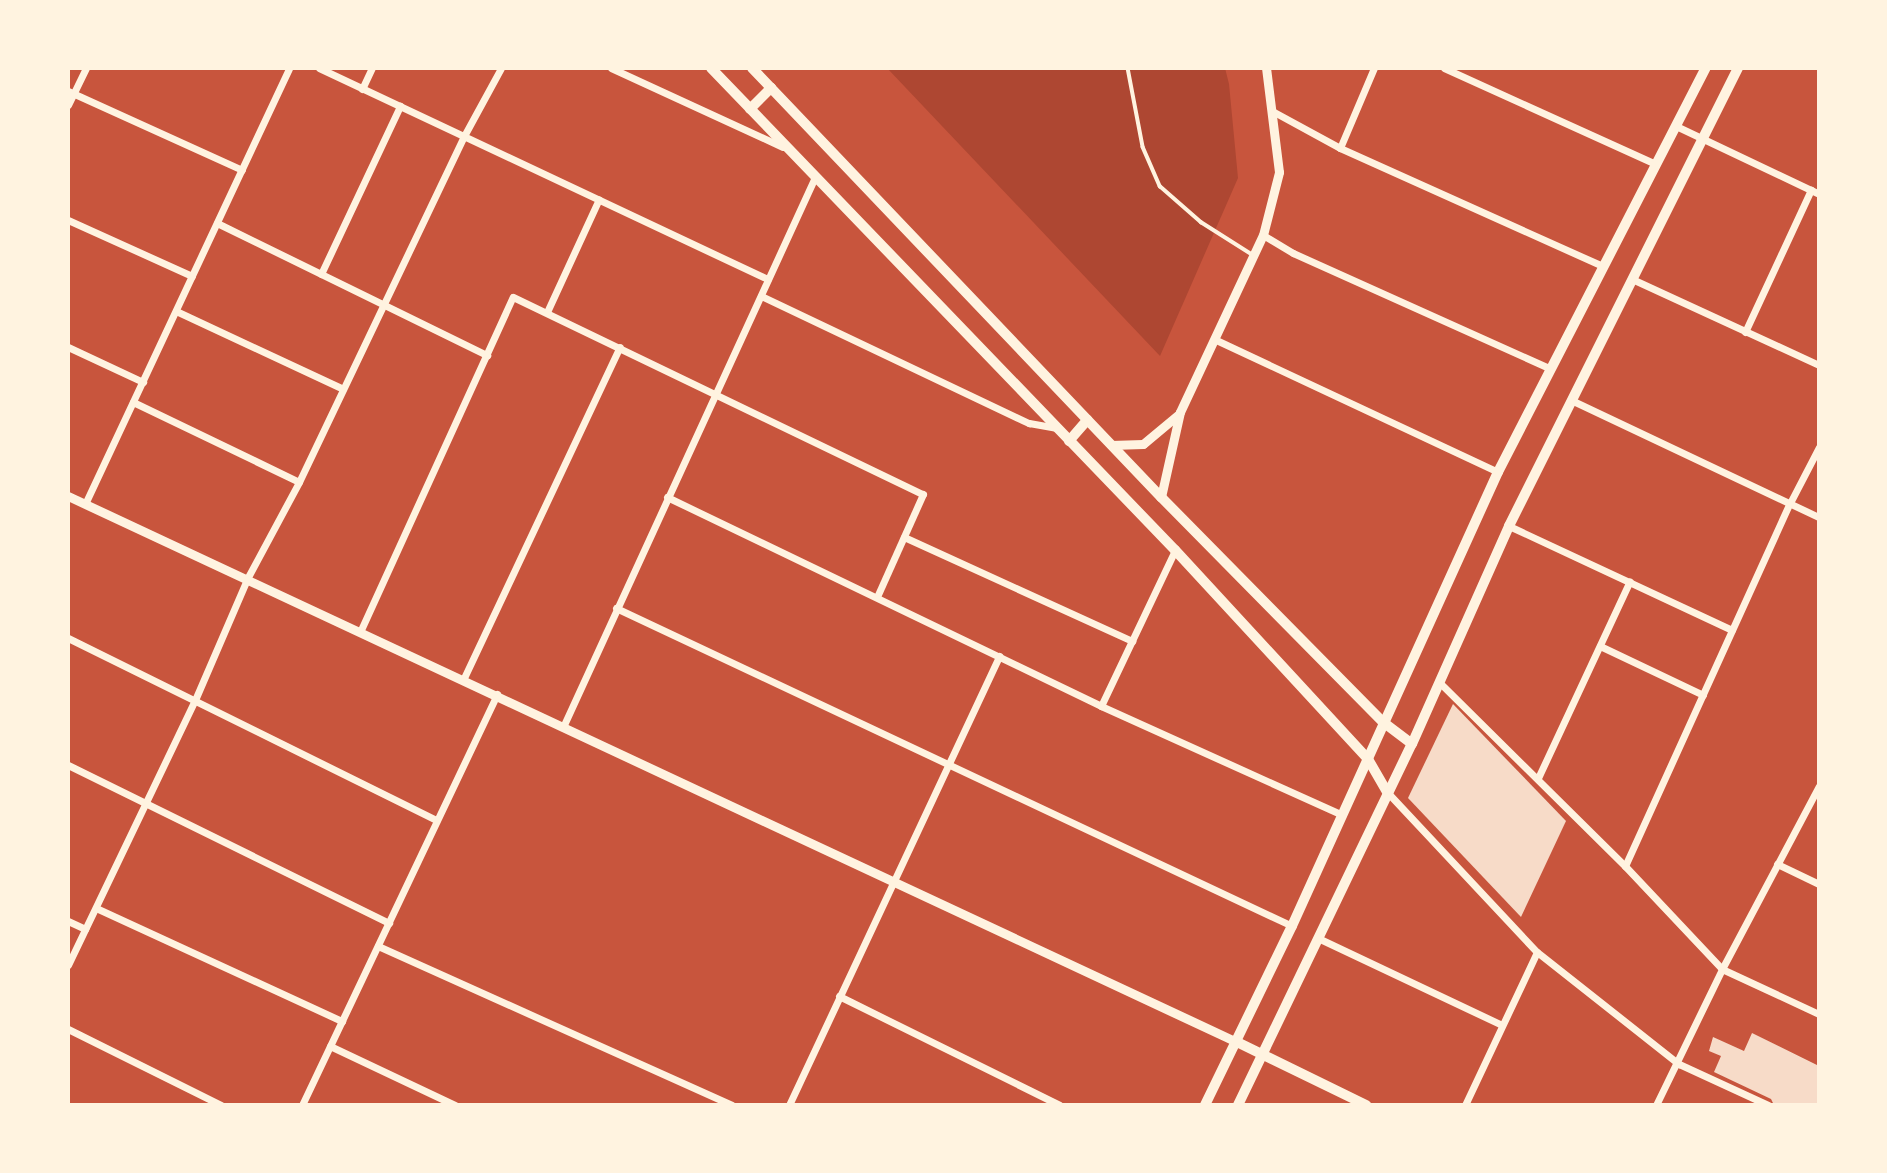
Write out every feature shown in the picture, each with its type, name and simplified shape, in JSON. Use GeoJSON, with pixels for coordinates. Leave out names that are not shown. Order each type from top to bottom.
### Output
{"type":"FeatureCollection","features":[{"type":"Feature","properties":{"kind":"main road"},"geometry":{"type":"LineString","coordinates":[[711,68],[1175,550],[1368,760],[1388,793]]}},
{"type":"Feature","properties":{"kind":"main road"},"geometry":{"type":"LineString","coordinates":[[752,68],[1161,497],[1383,722],[1412,744]]}},
{"type":"Feature","properties":{"kind":"main road"},"geometry":{"type":"LineString","coordinates":[[1205,1105],[1292,926],[1498,472],[1706,68]]}},
{"type":"Feature","properties":{"kind":"main road"},"geometry":{"type":"LineString","coordinates":[[1238,1105],[1412,744],[1509,526],[1738,68]]}},
{"type":"Feature","properties":{"kind":"main road"},"geometry":{"type":"LineString","coordinates":[[750,109],[771,88]]}},
{"type":"Feature","properties":{"kind":"main road"},"geometry":{"type":"LineString","coordinates":[[1069,440],[1087,420]]}},
{"type":"Feature","properties":{"kind":"main road"},"geometry":{"type":"LineString","coordinates":[[1237,1042],[1366,1105]]}},
{"type":"Feature","properties":{"kind":"street"},"geometry":{"type":"LineString","coordinates":[[68,105],[71,92],[86,68]]}},
{"type":"Feature","properties":{"kind":"street"},"geometry":{"type":"LineString","coordinates":[[85,504],[289,68]]}},
{"type":"Feature","properties":{"kind":"street"},"geometry":{"type":"LineString","coordinates":[[319,68],[768,278]]}},
{"type":"Feature","properties":{"kind":"street"},"geometry":{"type":"LineString","coordinates":[[362,89],[372,68]]}},
{"type":"Feature","properties":{"kind":"street"},"geometry":{"type":"LineString","coordinates":[[68,965],[195,701],[247,579],[299,482],[464,136],[501,68]]}},
{"type":"Feature","properties":{"kind":"street"},"geometry":{"type":"LineString","coordinates":[[611,68],[788,149]]}},
{"type":"Feature","properties":{"kind":"street"},"geometry":{"type":"LineString","coordinates":[[1161,497],[1180,412],[1263,235],[1279,172],[1274,112],[1266,68]]}},
{"type":"Feature","properties":{"kind":"street"},"geometry":{"type":"LineString","coordinates":[[1340,148],[1374,68]]}},
{"type":"Feature","properties":{"kind":"street"},"geometry":{"type":"LineString","coordinates":[[1444,68],[1656,164]]}},
{"type":"Feature","properties":{"kind":"street"},"geometry":{"type":"LineString","coordinates":[[71,92],[242,170]]}},
{"type":"Feature","properties":{"kind":"street"},"geometry":{"type":"LineString","coordinates":[[321,274],[400,106]]}},
{"type":"Feature","properties":{"kind":"street"},"geometry":{"type":"LineString","coordinates":[[1274,112],[1340,148],[1603,267]]}},
{"type":"Feature","properties":{"kind":"street"},"geometry":{"type":"LineString","coordinates":[[1676,126],[1815,192],[1745,332]]}},
{"type":"Feature","properties":{"kind":"street"},"geometry":{"type":"LineString","coordinates":[[563,726],[815,177]]}},
{"type":"Feature","properties":{"kind":"street"},"geometry":{"type":"LineString","coordinates":[[547,312],[598,199]]}},
{"type":"Feature","properties":{"kind":"street"},"geometry":{"type":"LineString","coordinates":[[68,220],[192,276]]}},
{"type":"Feature","properties":{"kind":"street"},"geometry":{"type":"LineString","coordinates":[[217,223],[487,355]]}},
{"type":"Feature","properties":{"kind":"street"},"geometry":{"type":"LineString","coordinates":[[1263,235],[1293,253],[1551,369]]}},
{"type":"Feature","properties":{"kind":"street"},"geometry":{"type":"LineString","coordinates":[[1632,279],[1819,365]]}},
{"type":"Feature","properties":{"kind":"street"},"geometry":{"type":"LineString","coordinates":[[761,296],[1029,423],[1057,428]]}},
{"type":"Feature","properties":{"kind":"street"},"geometry":{"type":"LineString","coordinates":[[360,632],[513,297],[923,494],[877,597]]}},
{"type":"Feature","properties":{"kind":"street"},"geometry":{"type":"LineString","coordinates":[[176,311],[343,389]]}},
{"type":"Feature","properties":{"kind":"street"},"geometry":{"type":"LineString","coordinates":[[1214,339],[1498,472]]}},
{"type":"Feature","properties":{"kind":"street"},"geometry":{"type":"LineString","coordinates":[[68,347],[143,382]]}},
{"type":"Feature","properties":{"kind":"street"},"geometry":{"type":"LineString","coordinates":[[463,680],[620,347]]}},
{"type":"Feature","properties":{"kind":"street"},"geometry":{"type":"LineString","coordinates":[[1570,400],[1819,517]]}},
{"type":"Feature","properties":{"kind":"street"},"geometry":{"type":"LineString","coordinates":[[133,402],[299,482]]}},
{"type":"Feature","properties":{"kind":"street"},"geometry":{"type":"LineString","coordinates":[[1111,445],[1143,444],[1180,412]]}},
{"type":"Feature","properties":{"kind":"street"},"geometry":{"type":"LineString","coordinates":[[1625,866],[1790,503],[1819,447]]}},
{"type":"Feature","properties":{"kind":"street"},"geometry":{"type":"LineString","coordinates":[[68,496],[1237,1042]]}},
{"type":"Feature","properties":{"kind":"street"},"geometry":{"type":"LineString","coordinates":[[667,497],[1101,706],[1342,815]]}},
{"type":"Feature","properties":{"kind":"street"},"geometry":{"type":"LineString","coordinates":[[1509,526],[1732,630]]}},
{"type":"Feature","properties":{"kind":"street"},"geometry":{"type":"LineString","coordinates":[[904,537],[1132,641]]}},
{"type":"Feature","properties":{"kind":"street"},"geometry":{"type":"LineString","coordinates":[[1101,706],[1175,550]]}},
{"type":"Feature","properties":{"kind":"street"},"geometry":{"type":"LineString","coordinates":[[1538,778],[1630,581]]}},
{"type":"Feature","properties":{"kind":"street"},"geometry":{"type":"LineString","coordinates":[[616,608],[1292,926]]}},
{"type":"Feature","properties":{"kind":"street"},"geometry":{"type":"LineString","coordinates":[[68,638],[437,820]]}},
{"type":"Feature","properties":{"kind":"street"},"geometry":{"type":"LineString","coordinates":[[1600,646],[1703,695]]}},
{"type":"Feature","properties":{"kind":"street"},"geometry":{"type":"LineString","coordinates":[[789,1105],[999,656]]}},
{"type":"Feature","properties":{"kind":"street"},"geometry":{"type":"LineString","coordinates":[[1438,681],[1625,866],[1722,969],[1819,1014]]}},
{"type":"Feature","properties":{"kind":"street"},"geometry":{"type":"LineString","coordinates":[[302,1105],[496,694]]}},
{"type":"Feature","properties":{"kind":"street"},"geometry":{"type":"LineString","coordinates":[[68,765],[388,923]]}},
{"type":"Feature","properties":{"kind":"street"},"geometry":{"type":"LineString","coordinates":[[1656,1105],[1679,1063],[1722,969],[1819,786]]}},
{"type":"Feature","properties":{"kind":"street"},"geometry":{"type":"LineString","coordinates":[[1388,793],[1537,952],[1679,1063],[1768,1105]]}},
{"type":"Feature","properties":{"kind":"street"},"geometry":{"type":"LineString","coordinates":[[1777,864],[1819,884]]}},
{"type":"Feature","properties":{"kind":"street"},"geometry":{"type":"LineString","coordinates":[[96,908],[342,1021]]}},
{"type":"Feature","properties":{"kind":"street"},"geometry":{"type":"LineString","coordinates":[[68,921],[85,929]]}},
{"type":"Feature","properties":{"kind":"street"},"geometry":{"type":"LineString","coordinates":[[1320,939],[1502,1024]]}},
{"type":"Feature","properties":{"kind":"street"},"geometry":{"type":"LineString","coordinates":[[378,946],[732,1105]]}},
{"type":"Feature","properties":{"kind":"street"},"geometry":{"type":"LineString","coordinates":[[1465,1105],[1537,952]]}},
{"type":"Feature","properties":{"kind":"street"},"geometry":{"type":"LineString","coordinates":[[839,996],[1060,1105]]}},
{"type":"Feature","properties":{"kind":"street"},"geometry":{"type":"LineString","coordinates":[[68,1029],[221,1105]]}},
{"type":"Feature","properties":{"kind":"street"},"geometry":{"type":"LineString","coordinates":[[330,1046],[455,1105]]}},
{"type":"Feature","properties":{"kind":"lane"},"geometry":{"type":"LineString","coordinates":[[1128,68],[1143,147],[1160,186],[1201,222],[1254,256]]}},
{"type":"Feature","properties":{"kind":"shaded area"},"geometry":{"type":"Polygon","coordinates":[[[887,68],[1225,68],[1238,178],[1160,356],[887,68]]]}},
{"type":"Feature","properties":{"kind":"building"},"geometry":{"type":"Polygon","coordinates":[[[1453,704],[1566,821],[1521,917],[1408,798],[1453,704]]]}},
{"type":"Feature","properties":{"kind":"building"},"geometry":{"type":"Polygon","coordinates":[[[1752,1033],[1819,1066],[1819,1105],[1774,1105],[1771,1099],[1714,1072],[1721,1056],[1709,1051],[1713,1037],[1744,1051],[1752,1033]]]}}]}
